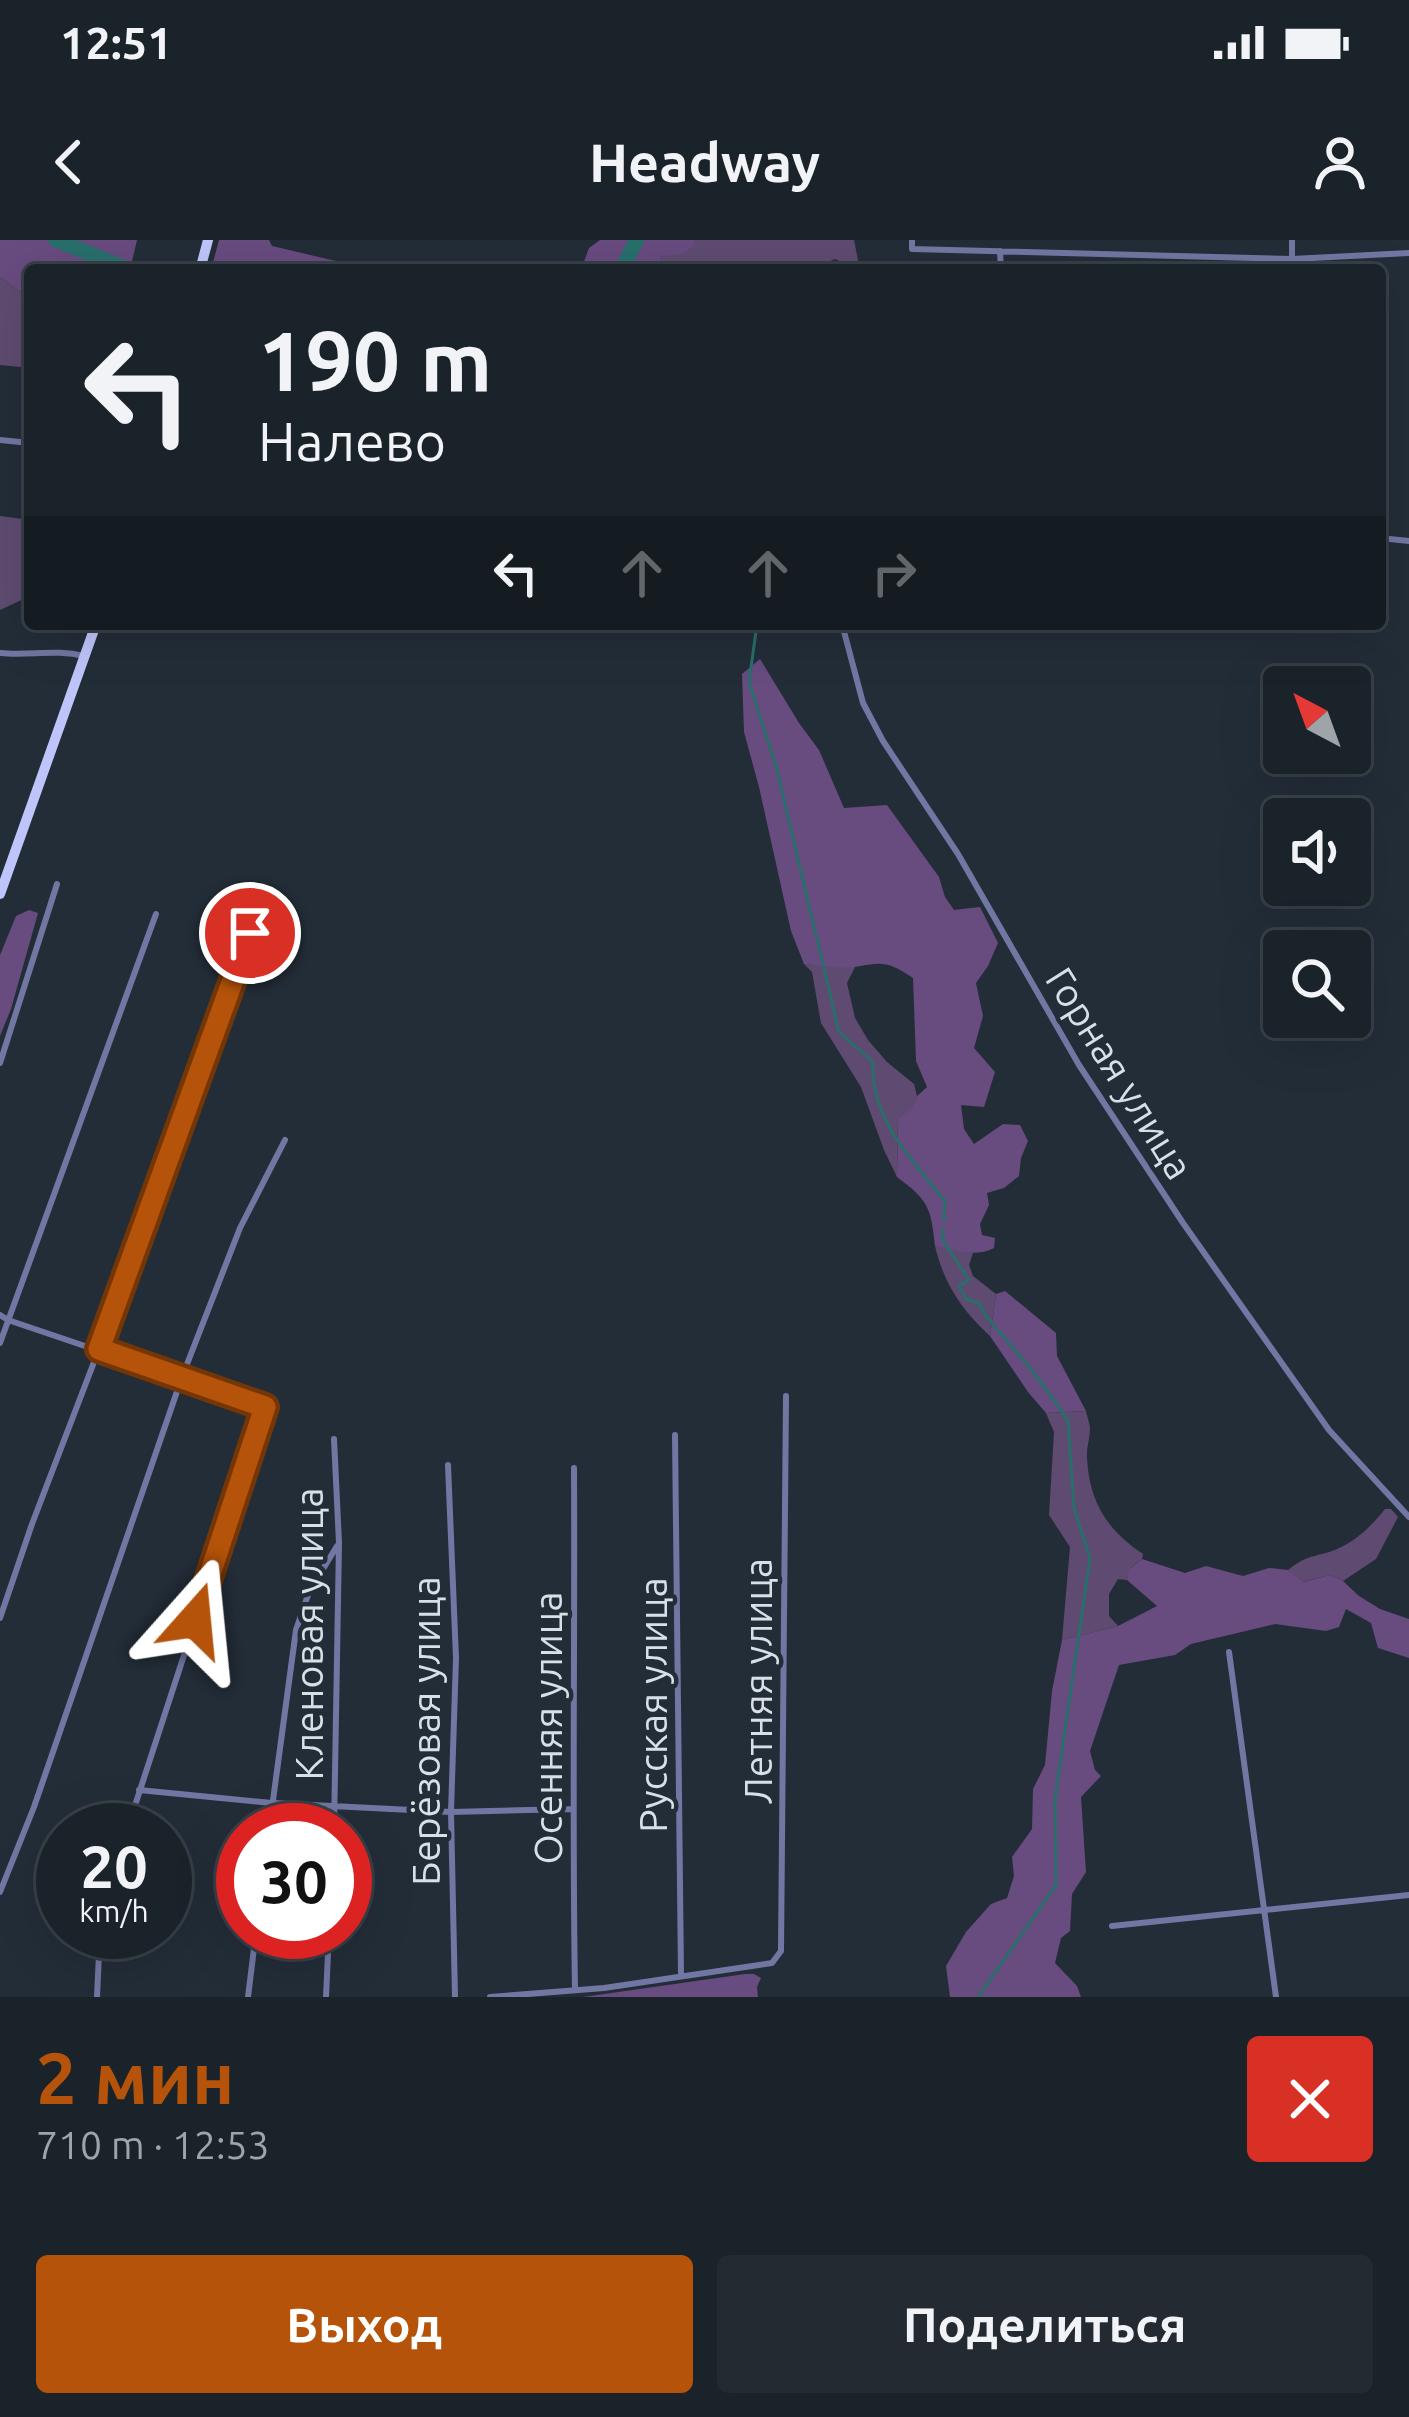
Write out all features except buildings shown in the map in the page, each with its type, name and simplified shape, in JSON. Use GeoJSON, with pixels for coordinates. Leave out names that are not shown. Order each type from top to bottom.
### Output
{"type":"FeatureCollection","features":[{"type":"Feature","properties":{"kind":"main road"},"geometry":{"type":"LineString","coordinates":[[0,894],[94,630]]}},
{"type":"Feature","properties":{"kind":"street"},"geometry":{"type":"LineString","coordinates":[[1292,240],[1292,259]]}},
{"type":"Feature","properties":{"kind":"street"},"geometry":{"type":"LineString","coordinates":[[912,244],[1292,259],[1409,253]]}},
{"type":"Feature","properties":{"kind":"street"},"geometry":{"type":"LineString","coordinates":[[1000,251],[1001,264]]}},
{"type":"Feature","properties":{"kind":"street","name":"Горная улица"},"geometry":{"type":"LineString","coordinates":[[844,630],[863,703],[883,741],[958,854],[1079,1065],[1329,1430],[1409,1517]]}},
{"type":"Feature","properties":{"kind":"street"},"geometry":{"type":"LineString","coordinates":[[0,653],[84,656]]}},
{"type":"Feature","properties":{"kind":"street"},"geometry":{"type":"LineString","coordinates":[[0,1063],[57,884]]}},
{"type":"Feature","properties":{"kind":"street"},"geometry":{"type":"LineString","coordinates":[[0,1343],[4,1317],[156,914]]}},
{"type":"Feature","properties":{"kind":"street"},"geometry":{"type":"LineString","coordinates":[[0,1618],[250,933]]}},
{"type":"Feature","properties":{"kind":"street"},"geometry":{"type":"LineString","coordinates":[[0,1892],[34,1807],[182,1376],[240,1228],[285,1140]]}},
{"type":"Feature","properties":{"kind":"street"},"geometry":{"type":"LineString","coordinates":[[4,1317],[265,1407],[136,1803]]}},
{"type":"Feature","properties":{"kind":"street","name":"Летняя улица"},"geometry":{"type":"LineString","coordinates":[[681,1975],[772,1963],[782,1951],[786,1396]]}},
{"type":"Feature","properties":{"kind":"street","name":"Русская улица"},"geometry":{"type":"LineString","coordinates":[[675,1435],[681,1975]]}},
{"type":"Feature","properties":{"kind":"street","name":"Кленовая улица"},"geometry":{"type":"LineString","coordinates":[[334,1439],[339,1543],[335,1803]]}},
{"type":"Feature","properties":{"kind":"street","name":"Берёзовая улица"},"geometry":{"type":"LineString","coordinates":[[448,1465],[456,1658],[451,1812],[455,1997]]}},
{"type":"Feature","properties":{"kind":"street","name":"Осенняя улица"},"geometry":{"type":"LineString","coordinates":[[574,1468],[575,1989]]}},
{"type":"Feature","properties":{"kind":"street"},"geometry":{"type":"LineString","coordinates":[[140,1790],[272,1803],[296,1630],[309,1592],[339,1543]]}},
{"type":"Feature","properties":{"kind":"street"},"geometry":{"type":"LineString","coordinates":[[1229,1652],[1276,1997]]}},
{"type":"Feature","properties":{"kind":"street"},"geometry":{"type":"LineString","coordinates":[[372,1807],[451,1812],[572,1809]]}},
{"type":"Feature","properties":{"kind":"street"},"geometry":{"type":"LineString","coordinates":[[1112,1926],[1409,1895]]}},
{"type":"Feature","properties":{"kind":"street"},"geometry":{"type":"LineString","coordinates":[[97,1997],[99,1959]]}},
{"type":"Feature","properties":{"kind":"street"},"geometry":{"type":"LineString","coordinates":[[248,1997],[253,1959]]}},
{"type":"Feature","properties":{"kind":"street"},"geometry":{"type":"LineString","coordinates":[[326,1997],[328,1959]]}},
{"type":"Feature","properties":{"kind":"street"},"geometry":{"type":"LineString","coordinates":[[490,1997],[604,1988],[681,1975]]}},
{"type":"Feature","properties":{"kind":"shaded area"},"geometry":{"type":"Polygon","coordinates":[[[0,240],[137,240],[131,264],[24,264],[24,295],[0,277],[0,240]]]}},
{"type":"Feature","properties":{"kind":"shaded area"},"geometry":{"type":"Polygon","coordinates":[[[219,240],[269,240],[272,246],[348,264],[213,264],[219,240]]]}},
{"type":"Feature","properties":{"kind":"shaded area"},"geometry":{"type":"Polygon","coordinates":[[[600,240],[695,242],[681,254],[662,255],[662,264],[583,264],[589,248],[600,240]]]}},
{"type":"Feature","properties":{"kind":"shaded area"},"geometry":{"type":"Polygon","coordinates":[[[854,240],[859,264],[835,259],[824,264],[660,263],[662,255],[694,242],[854,240]]]}},
{"type":"Feature","properties":{"kind":"shaded area"},"geometry":{"type":"Polygon","coordinates":[[[0,277],[24,295],[24,367],[0,365],[0,277]]]}},
{"type":"Feature","properties":{"kind":"shaded area"},"geometry":{"type":"Polygon","coordinates":[[[0,516],[24,519],[24,599],[0,610],[0,516]]]}},
{"type":"Feature","properties":{"kind":"shaded area"},"geometry":{"type":"Polygon","coordinates":[[[760,659],[819,750],[844,808],[887,805],[939,877],[954,910],[980,907],[998,943],[976,983],[983,1016],[974,1048],[995,1072],[984,1107],[961,1105],[964,1129],[974,1144],[1003,1124],[1020,1125],[1028,1141],[1019,1176],[987,1193],[989,1205],[980,1224],[982,1235],[995,1238],[994,1248],[987,1251],[935,1246],[926,1206],[897,1177],[898,1119],[913,1108],[927,1087],[916,1061],[913,978],[885,964],[843,968],[804,964],[791,931],[744,732],[742,674],[760,659]]]}},
{"type":"Feature","properties":{"kind":"shaded area"},"geometry":{"type":"Polygon","coordinates":[[[29,910],[38,913],[0,1036],[0,955],[16,916],[29,910]]]}},
{"type":"Feature","properties":{"kind":"shaded area"},"geometry":{"type":"Polygon","coordinates":[[[804,964],[855,967],[847,983],[855,1018],[887,1062],[914,1084],[914,1108],[898,1120],[897,1177],[861,1087],[821,1023],[812,972],[804,964]]]}},
{"type":"Feature","properties":{"kind":"shaded area"},"geometry":{"type":"Polygon","coordinates":[[[935,1246],[973,1253],[969,1265],[973,1276],[996,1294],[990,1336],[955,1295],[935,1246]]]}},
{"type":"Feature","properties":{"kind":"shaded area"},"geometry":{"type":"Polygon","coordinates":[[[1005,1291],[1056,1333],[1057,1356],[1086,1411],[1046,1413],[990,1336],[996,1294],[1005,1291]]]}},
{"type":"Feature","properties":{"kind":"shaded area"},"geometry":{"type":"Polygon","coordinates":[[[1086,1411],[1089,1474],[1096,1502],[1110,1525],[1143,1554],[1130,1568],[1127,1580],[1118,1579],[1109,1594],[1109,1616],[1118,1626],[1062,1640],[1070,1547],[1049,1515],[1054,1432],[1046,1413],[1086,1411]]]}},
{"type":"Feature","properties":{"kind":"shaded area"},"geometry":{"type":"Polygon","coordinates":[[[1385,1509],[1398,1517],[1376,1559],[1343,1581],[1330,1575],[1302,1582],[1288,1570],[1347,1544],[1385,1509]]]}},
{"type":"Feature","properties":{"kind":"shaded area"},"geometry":{"type":"Polygon","coordinates":[[[1142,1559],[1185,1573],[1206,1566],[1243,1576],[1269,1568],[1288,1570],[1303,1582],[1330,1575],[1380,1609],[1409,1619],[1409,1658],[1378,1648],[1371,1623],[1346,1609],[1339,1627],[1326,1631],[1275,1624],[1191,1644],[1175,1655],[1119,1665],[1090,1751],[1101,1776],[1081,1797],[1086,1872],[1072,1894],[1070,1931],[1061,1938],[1055,1963],[1081,1997],[950,1997],[946,1966],[966,1932],[991,1904],[1007,1898],[1014,1876],[1012,1857],[1032,1829],[1033,1789],[1045,1765],[1062,1640],[1118,1626],[1157,1606],[1127,1580],[1129,1569],[1142,1559]]]}},
{"type":"Feature","properties":{"kind":"shaded area"},"geometry":{"type":"Polygon","coordinates":[[[745,1974],[761,1978],[758,1997],[583,1997],[745,1974]]]}},
{"type":"Feature","properties":{"kind":"waterway"},"geometry":{"type":"LineString","coordinates":[[56,240],[115,264]]}},
{"type":"Feature","properties":{"kind":"waterway"},"geometry":{"type":"LineString","coordinates":[[624,264],[637,240]]}},
{"type":"Feature","properties":{"kind":"waterway"},"geometry":{"type":"LineString","coordinates":[[756,630],[749,682],[776,766],[839,1032],[873,1062],[885,1119],[945,1201],[944,1221]]}},
{"type":"Feature","properties":{"kind":"waterway"},"geometry":{"type":"LineString","coordinates":[[943,1229],[943,1241],[969,1280],[959,1286],[966,1299],[979,1303],[1068,1420],[1074,1508],[1090,1558],[1055,1799],[1056,1885],[978,1997]]}},
{"type":"Feature","properties":{"kind":"route"},"geometry":{"type":"LineString","coordinates":[[195,1620],[265,1407],[99,1349],[250,933]]}}]}
